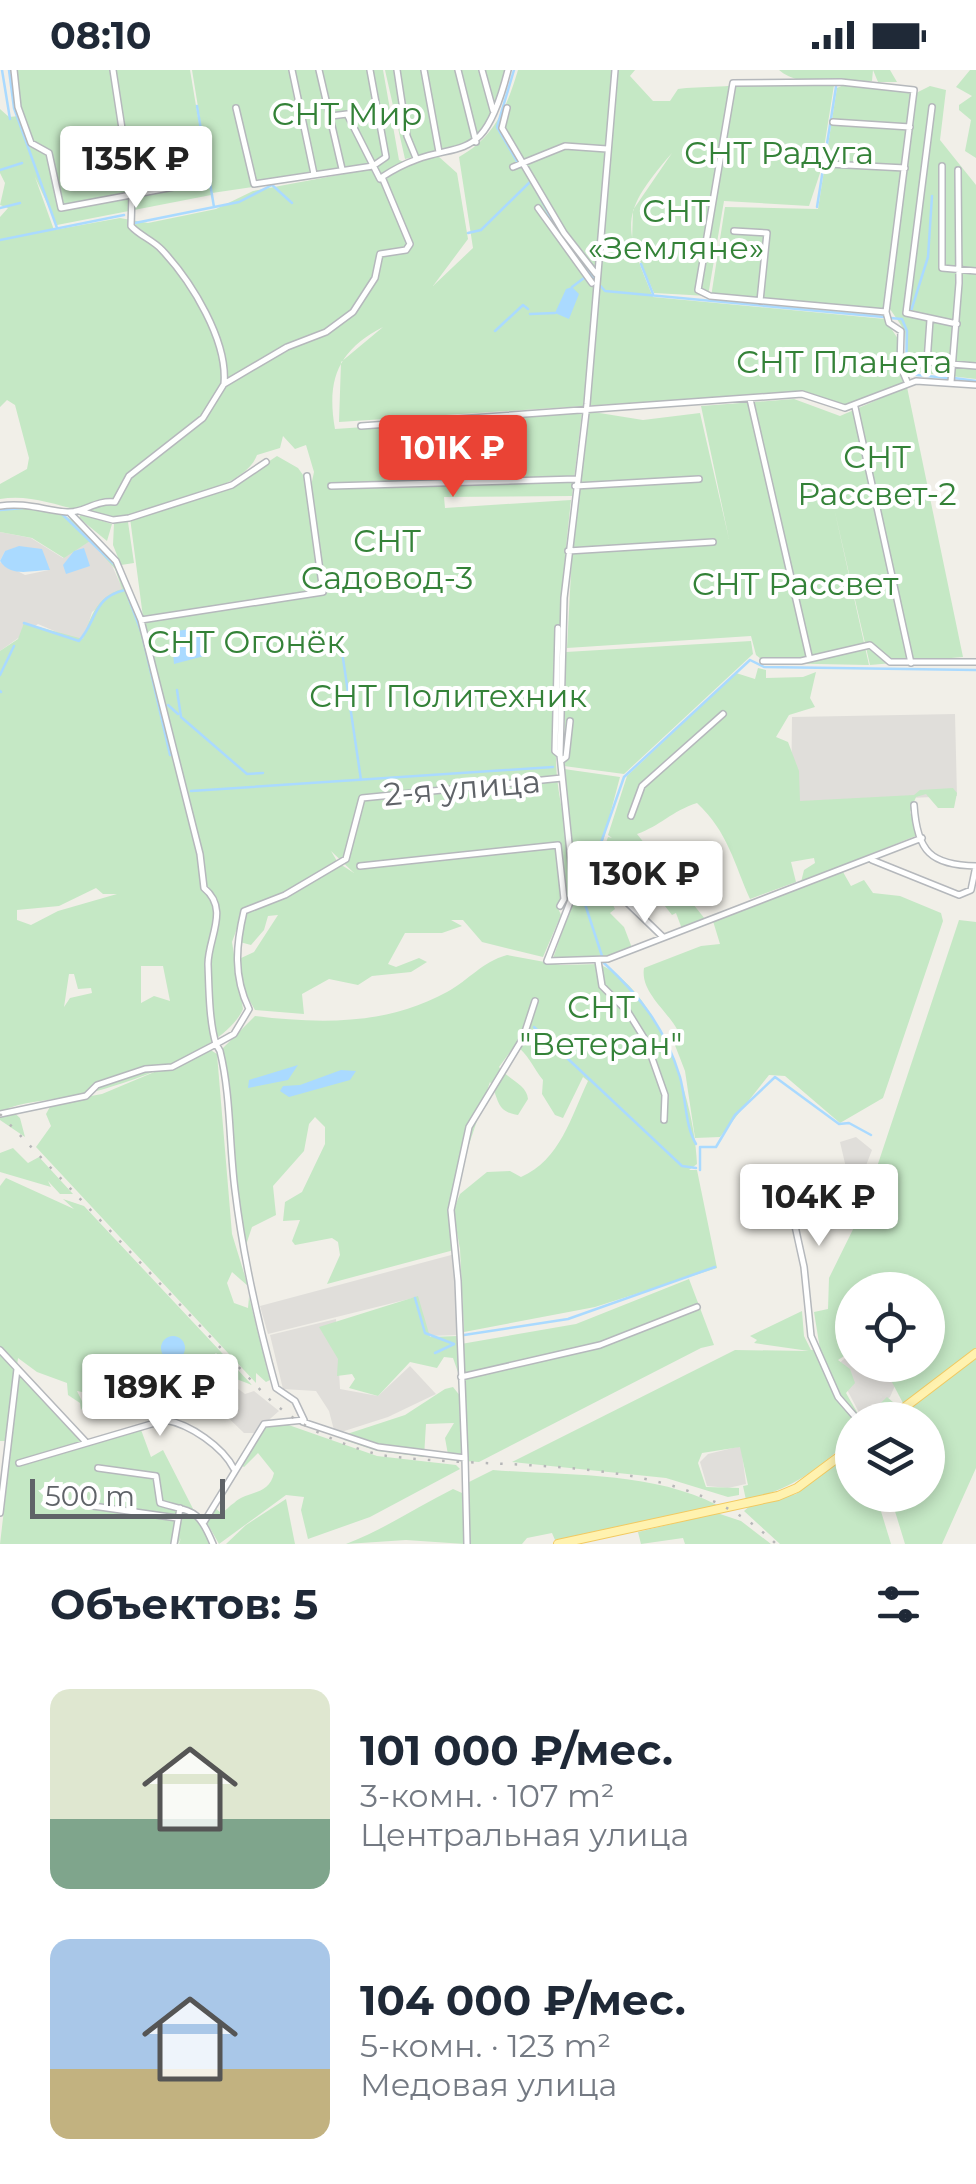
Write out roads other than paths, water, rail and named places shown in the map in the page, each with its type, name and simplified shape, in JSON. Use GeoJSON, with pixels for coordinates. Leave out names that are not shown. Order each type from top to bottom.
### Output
{"type":"FeatureCollection","features":[{"type":"Feature","properties":{"kind":"main road"},"geometry":{"type":"LineString","coordinates":[[912,1402],[976,1353]]}},
{"type":"Feature","properties":{"kind":"main road"},"geometry":{"type":"LineString","coordinates":[[558,1544],[778,1496],[797,1488],[835,1460]]}},
{"type":"Feature","properties":{"kind":"street"},"geometry":{"type":"LineString","coordinates":[[14,70],[22,118],[31,142],[49,153],[61,208],[206,181]]}},
{"type":"Feature","properties":{"kind":"street"},"geometry":{"type":"LineString","coordinates":[[113,70],[132,194],[131,226],[166,254],[208,318],[222,346],[224,384]]}},
{"type":"Feature","properties":{"kind":"street"},"geometry":{"type":"LineString","coordinates":[[292,70],[314,174]]}},
{"type":"Feature","properties":{"kind":"street"},"geometry":{"type":"LineString","coordinates":[[319,70],[342,170]]}},
{"type":"Feature","properties":{"kind":"street"},"geometry":{"type":"LineString","coordinates":[[236,108],[252,183],[374,166],[386,156],[370,70]]}},
{"type":"Feature","properties":{"kind":"street"},"geometry":{"type":"LineString","coordinates":[[397,70],[407,136],[416,158]]}},
{"type":"Feature","properties":{"kind":"street"},"geometry":{"type":"LineString","coordinates":[[424,70],[439,139],[437,154]]}},
{"type":"Feature","properties":{"kind":"street"},"geometry":{"type":"LineString","coordinates":[[458,70],[476,142]]}},
{"type":"Feature","properties":{"kind":"street"},"geometry":{"type":"LineString","coordinates":[[482,70],[494,113]]}},
{"type":"Feature","properties":{"kind":"street"},"geometry":{"type":"LineString","coordinates":[[381,182],[416,158],[476,142],[494,113],[508,70]]}},
{"type":"Feature","properties":{"kind":"street"},"geometry":{"type":"LineString","coordinates":[[615,70],[585,410],[568,551],[561,757],[574,896],[546,961],[598,962],[922,838]]}},
{"type":"Feature","properties":{"kind":"street"},"geometry":{"type":"LineString","coordinates":[[886,312],[760,301],[698,290],[732,83],[756,80],[911,87],[910,127],[886,312],[889,323],[902,330],[900,365],[908,384]]}},
{"type":"Feature","properties":{"kind":"street"},"geometry":{"type":"LineString","coordinates":[[932,107],[920,182],[908,316],[957,324]]}},
{"type":"Feature","properties":{"kind":"street"},"geometry":{"type":"LineString","coordinates":[[507,108],[502,128],[564,233],[596,274]]}},
{"type":"Feature","properties":{"kind":"street"},"geometry":{"type":"LineString","coordinates":[[79,511],[97,501],[115,502],[129,476],[203,418],[224,384],[287,347],[326,332],[353,312],[374,278],[380,254],[409,248],[410,238],[348,114],[329,113]]}},
{"type":"Feature","properties":{"kind":"street"},"geometry":{"type":"LineString","coordinates":[[833,122],[910,127]]}},
{"type":"Feature","properties":{"kind":"street"},"geometry":{"type":"LineString","coordinates":[[512,167],[564,146],[608,149]]}},
{"type":"Feature","properties":{"kind":"street"},"geometry":{"type":"LineString","coordinates":[[828,164],[905,168]]}},
{"type":"Feature","properties":{"kind":"street"},"geometry":{"type":"LineString","coordinates":[[942,166],[942,268],[976,271]]}},
{"type":"Feature","properties":{"kind":"street"},"geometry":{"type":"LineString","coordinates":[[952,382],[957,324],[958,170]]}},
{"type":"Feature","properties":{"kind":"street"},"geometry":{"type":"LineString","coordinates":[[122,196],[132,208]]}},
{"type":"Feature","properties":{"kind":"street"},"geometry":{"type":"LineString","coordinates":[[538,208],[594,286]]}},
{"type":"Feature","properties":{"kind":"street"},"geometry":{"type":"LineString","coordinates":[[734,231],[766,232],[760,301]]}},
{"type":"Feature","properties":{"kind":"street"},"geometry":{"type":"LineString","coordinates":[[930,320],[927,362],[976,366]]}},
{"type":"Feature","properties":{"kind":"street"},"geometry":{"type":"LineString","coordinates":[[362,426],[802,394],[833,406],[854,406],[908,384],[976,385]]}},
{"type":"Feature","properties":{"kind":"street"},"geometry":{"type":"LineString","coordinates":[[750,399],[809,656]]}},
{"type":"Feature","properties":{"kind":"street"},"geometry":{"type":"LineString","coordinates":[[854,406],[911,663]]}},
{"type":"Feature","properties":{"kind":"street"},"geometry":{"type":"LineString","coordinates":[[0,506],[38,506],[114,520],[129,518],[232,484],[266,462]]}},
{"type":"Feature","properties":{"kind":"street"},"geometry":{"type":"LineString","coordinates":[[141,620],[323,591],[307,476]]}},
{"type":"Feature","properties":{"kind":"street"},"geometry":{"type":"LineString","coordinates":[[331,486],[699,479]]}},
{"type":"Feature","properties":{"kind":"street"},"geometry":{"type":"LineString","coordinates":[[70,512],[116,561],[141,620],[200,854],[204,888],[212,896],[218,920],[208,962],[218,1047],[230,1095],[228,1121],[243,1254],[276,1388],[296,1401],[302,1422]]}},
{"type":"Feature","properties":{"kind":"street"},"geometry":{"type":"LineString","coordinates":[[568,551],[713,542]]}},
{"type":"Feature","properties":{"kind":"street"},"geometry":{"type":"LineString","coordinates":[[558,628],[555,752],[561,757]]}},
{"type":"Feature","properties":{"kind":"street"},"geometry":{"type":"LineString","coordinates":[[763,661],[801,662],[809,656],[866,645],[890,662],[976,662]]}},
{"type":"Feature","properties":{"kind":"street"},"geometry":{"type":"LineString","coordinates":[[631,816],[642,786],[722,714]]}},
{"type":"Feature","properties":{"kind":"street"},"geometry":{"type":"LineString","coordinates":[[561,757],[566,757],[570,721]]}},
{"type":"Feature","properties":{"kind":"street","name":"2-я улица"},"geometry":{"type":"LineString","coordinates":[[218,1047],[241,1026],[248,1009],[236,959],[236,940],[244,911],[285,895],[346,860],[362,798],[562,778]]}},
{"type":"Feature","properties":{"kind":"street"},"geometry":{"type":"LineString","coordinates":[[871,859],[959,895],[970,890],[976,866],[940,863],[922,838],[914,805]]}},
{"type":"Feature","properties":{"kind":"street"},"geometry":{"type":"LineString","coordinates":[[360,866],[558,847],[570,853]]}},
{"type":"Feature","properties":{"kind":"street"},"geometry":{"type":"LineString","coordinates":[[558,847],[564,899],[560,906]]}},
{"type":"Feature","properties":{"kind":"street"},"geometry":{"type":"LineString","coordinates":[[611,887],[664,937]]}},
{"type":"Feature","properties":{"kind":"street"},"geometry":{"type":"LineString","coordinates":[[598,962],[602,986],[628,1012],[646,1042],[665,1096],[664,1120]]}},
{"type":"Feature","properties":{"kind":"street"},"geometry":{"type":"LineString","coordinates":[[467,1544],[462,1377],[450,1210],[469,1126],[524,1038],[535,1001]]}},
{"type":"Feature","properties":{"kind":"street"},"geometry":{"type":"LineString","coordinates":[[0,1114],[86,1096],[109,1080],[172,1067],[218,1047]]}},
{"type":"Feature","properties":{"kind":"street"},"geometry":{"type":"LineString","coordinates":[[790,1203],[813,1341],[842,1402]]}},
{"type":"Feature","properties":{"kind":"street"},"geometry":{"type":"LineString","coordinates":[[462,1377],[600,1345],[698,1307]]}},
{"type":"Feature","properties":{"kind":"street"},"geometry":{"type":"LineString","coordinates":[[0,1350],[86,1442]]}},
{"type":"Feature","properties":{"kind":"street"},"geometry":{"type":"LineString","coordinates":[[0,1513],[4,1442],[17,1369]]}},
{"type":"Feature","properties":{"kind":"street"},"geometry":{"type":"LineString","coordinates":[[18,1463],[157,1422],[176,1422],[220,1451],[234,1470]]}},
{"type":"Feature","properties":{"kind":"street"},"geometry":{"type":"LineString","coordinates":[[204,1522],[266,1422],[302,1422],[378,1447],[466,1458]]}},
{"type":"Feature","properties":{"kind":"street"},"geometry":{"type":"LineString","coordinates":[[98,1468],[156,1476],[160,1503],[193,1510],[204,1522],[213,1544]]}},
{"type":"Feature","properties":{"kind":"street"},"geometry":{"type":"LineString","coordinates":[[94,1506],[177,1518]]}},
{"type":"Feature","properties":{"kind":"street"},"geometry":{"type":"LineString","coordinates":[[174,1544],[180,1507]]}},
{"type":"Feature","properties":{"kind":"water"},"geometry":{"type":"Polygon","coordinates":[[[572,287],[579,294],[569,319],[555,313],[566,289],[572,287]]]}},
{"type":"Feature","properties":{"kind":"water"},"geometry":{"type":"Polygon","coordinates":[[[19,546],[42,549],[50,570],[10,570],[0,561],[5,551],[19,546]]]}},
{"type":"Feature","properties":{"kind":"water"},"geometry":{"type":"Polygon","coordinates":[[[84,548],[90,566],[66,574],[63,565],[74,551],[84,548]]]}},
{"type":"Feature","properties":{"kind":"water"},"geometry":{"type":"Polygon","coordinates":[[[202,627],[208,655],[174,664],[171,632],[202,627]]]}},
{"type":"Feature","properties":{"kind":"water"},"geometry":{"type":"Polygon","coordinates":[[[298,1065],[288,1080],[248,1088],[249,1080],[298,1065]]]}},
{"type":"Feature","properties":{"kind":"water"},"geometry":{"type":"Polygon","coordinates":[[[341,1070],[356,1071],[350,1080],[289,1097],[280,1091],[283,1086],[300,1085],[341,1070]]]}},
{"type":"Feature","properties":{"kind":"water"},"geometry":{"type":"Polygon","coordinates":[[[173,1336],[182,1339],[182,1357],[173,1360],[164,1357],[161,1348],[164,1339],[173,1336]]]}},
{"type":"Feature","properties":{"kind":"waterway"},"geometry":{"type":"LineString","coordinates":[[2,70],[10,119]]}},
{"type":"Feature","properties":{"kind":"waterway"},"geometry":{"type":"LineString","coordinates":[[9,70],[14,108],[57,228]]}},
{"type":"Feature","properties":{"kind":"waterway"},"geometry":{"type":"LineString","coordinates":[[514,70],[497,127],[518,163]]}},
{"type":"Feature","properties":{"kind":"waterway"},"geometry":{"type":"LineString","coordinates":[[817,207],[836,87]]}},
{"type":"Feature","properties":{"kind":"waterway"},"geometry":{"type":"LineString","coordinates":[[197,106],[214,207]]}},
{"type":"Feature","properties":{"kind":"waterway"},"geometry":{"type":"LineString","coordinates":[[0,170],[22,163]]}},
{"type":"Feature","properties":{"kind":"waterway"},"geometry":{"type":"LineString","coordinates":[[468,233],[481,230],[531,181]]}},
{"type":"Feature","properties":{"kind":"waterway"},"geometry":{"type":"LineString","coordinates":[[271,184],[292,203]]}},
{"type":"Feature","properties":{"kind":"waterway"},"geometry":{"type":"LineString","coordinates":[[135,223],[239,202],[272,185]]}},
{"type":"Feature","properties":{"kind":"waterway"},"geometry":{"type":"LineString","coordinates":[[537,192],[559,233]]}},
{"type":"Feature","properties":{"kind":"waterway"},"geometry":{"type":"LineString","coordinates":[[911,311],[928,257],[932,196]]}},
{"type":"Feature","properties":{"kind":"waterway"},"geometry":{"type":"LineString","coordinates":[[0,208],[20,203]]}},
{"type":"Feature","properties":{"kind":"waterway"},"geometry":{"type":"LineString","coordinates":[[0,240],[124,215]]}},
{"type":"Feature","properties":{"kind":"waterway"},"geometry":{"type":"LineString","coordinates":[[572,252],[593,278]]}},
{"type":"Feature","properties":{"kind":"waterway"},"geometry":{"type":"LineString","coordinates":[[641,264],[653,294]]}},
{"type":"Feature","properties":{"kind":"waterway"},"geometry":{"type":"LineString","coordinates":[[572,287],[584,278]]}},
{"type":"Feature","properties":{"kind":"waterway"},"geometry":{"type":"LineString","coordinates":[[597,282],[605,291],[884,317]]}},
{"type":"Feature","properties":{"kind":"waterway"},"geometry":{"type":"LineString","coordinates":[[495,331],[523,305],[528,309]]}},
{"type":"Feature","properties":{"kind":"waterway"},"geometry":{"type":"LineString","coordinates":[[530,314],[555,313]]}},
{"type":"Feature","properties":{"kind":"waterway"},"geometry":{"type":"LineString","coordinates":[[890,318],[902,319],[907,331],[906,374],[948,378]]}},
{"type":"Feature","properties":{"kind":"waterway"},"geometry":{"type":"LineString","coordinates":[[954,378],[976,381]]}},
{"type":"Feature","properties":{"kind":"waterway"},"geometry":{"type":"LineString","coordinates":[[0,510],[23,508]]}},
{"type":"Feature","properties":{"kind":"waterway"},"geometry":{"type":"LineString","coordinates":[[61,513],[116,566]]}},
{"type":"Feature","properties":{"kind":"waterway"},"geometry":{"type":"LineString","coordinates":[[123,583],[142,634],[170,755]]}},
{"type":"Feature","properties":{"kind":"waterway"},"geometry":{"type":"LineString","coordinates":[[24,623],[79,641],[101,604],[125,590]]}},
{"type":"Feature","properties":{"kind":"waterway"},"geometry":{"type":"LineString","coordinates":[[340,638],[361,780]]}},
{"type":"Feature","properties":{"kind":"waterway"},"geometry":{"type":"LineString","coordinates":[[0,675],[14,646]]}},
{"type":"Feature","properties":{"kind":"waterway"},"geometry":{"type":"LineString","coordinates":[[602,956],[585,904],[589,877],[624,777],[750,660],[764,667],[976,670]]}},
{"type":"Feature","properties":{"kind":"waterway"},"geometry":{"type":"LineString","coordinates":[[177,690],[181,717],[247,774],[263,773]]}},
{"type":"Feature","properties":{"kind":"waterway"},"geometry":{"type":"LineString","coordinates":[[168,705],[178,714]]}},
{"type":"Feature","properties":{"kind":"waterway"},"geometry":{"type":"LineString","coordinates":[[191,791],[553,767]]}},
{"type":"Feature","properties":{"kind":"waterway"},"geometry":{"type":"LineString","coordinates":[[604,963],[640,1001],[667,1043],[680,1077],[696,1144]]}},
{"type":"Feature","properties":{"kind":"waterway"},"geometry":{"type":"LineString","coordinates":[[534,1027],[682,1166],[696,1168]]}},
{"type":"Feature","properties":{"kind":"waterway"},"geometry":{"type":"LineString","coordinates":[[700,1170],[700,1147],[716,1147],[735,1115],[775,1077],[839,1124],[849,1123],[871,1135]]}},
{"type":"Feature","properties":{"kind":"waterway"},"geometry":{"type":"LineString","coordinates":[[464,1335],[568,1319],[715,1267]]}},
{"type":"Feature","properties":{"kind":"waterway"},"geometry":{"type":"LineString","coordinates":[[415,1298],[425,1333],[454,1344],[435,1353]]}},
{"type":"Feature","properties":{"kind":"railway"},"geometry":{"type":"LineString","coordinates":[[0,1114],[267,1397],[306,1426],[380,1455],[535,1465],[641,1478],[690,1492],[736,1513],[776,1544]]}},
{"type":"Feature","properties":{"kind":"park label","name":"СНТ Мир"},"geometry":{"type":"Point","coordinates":[347,114]}},
{"type":"Feature","properties":{"kind":"park label","name":"СНТ Радуга"},"geometry":{"type":"Point","coordinates":[779,153]}},
{"type":"Feature","properties":{"kind":"park label","name":"СНТ «Земляне»"},"geometry":{"type":"Point","coordinates":[676,230]}},
{"type":"Feature","properties":{"kind":"park label","name":"СНТ Планета"},"geometry":{"type":"Point","coordinates":[844,362]}},
{"type":"Feature","properties":{"kind":"park label","name":"СНТ Рассвет-2"},"geometry":{"type":"Point","coordinates":[877,476]}},
{"type":"Feature","properties":{"kind":"park label","name":"СНТ Садовод-3"},"geometry":{"type":"Point","coordinates":[387,560]}},
{"type":"Feature","properties":{"kind":"park label","name":"СНТ Рассвет"},"geometry":{"type":"Point","coordinates":[795,584]}},
{"type":"Feature","properties":{"kind":"park label","name":"СНТ Огонёк"},"geometry":{"type":"Point","coordinates":[246,642]}},
{"type":"Feature","properties":{"kind":"park label","name":"СНТ Политехник"},"geometry":{"type":"Point","coordinates":[448,696]}},
{"type":"Feature","properties":{"kind":"park label","name":"СНТ \"Ветеран\""},"geometry":{"type":"Point","coordinates":[601,1026]}}]}
